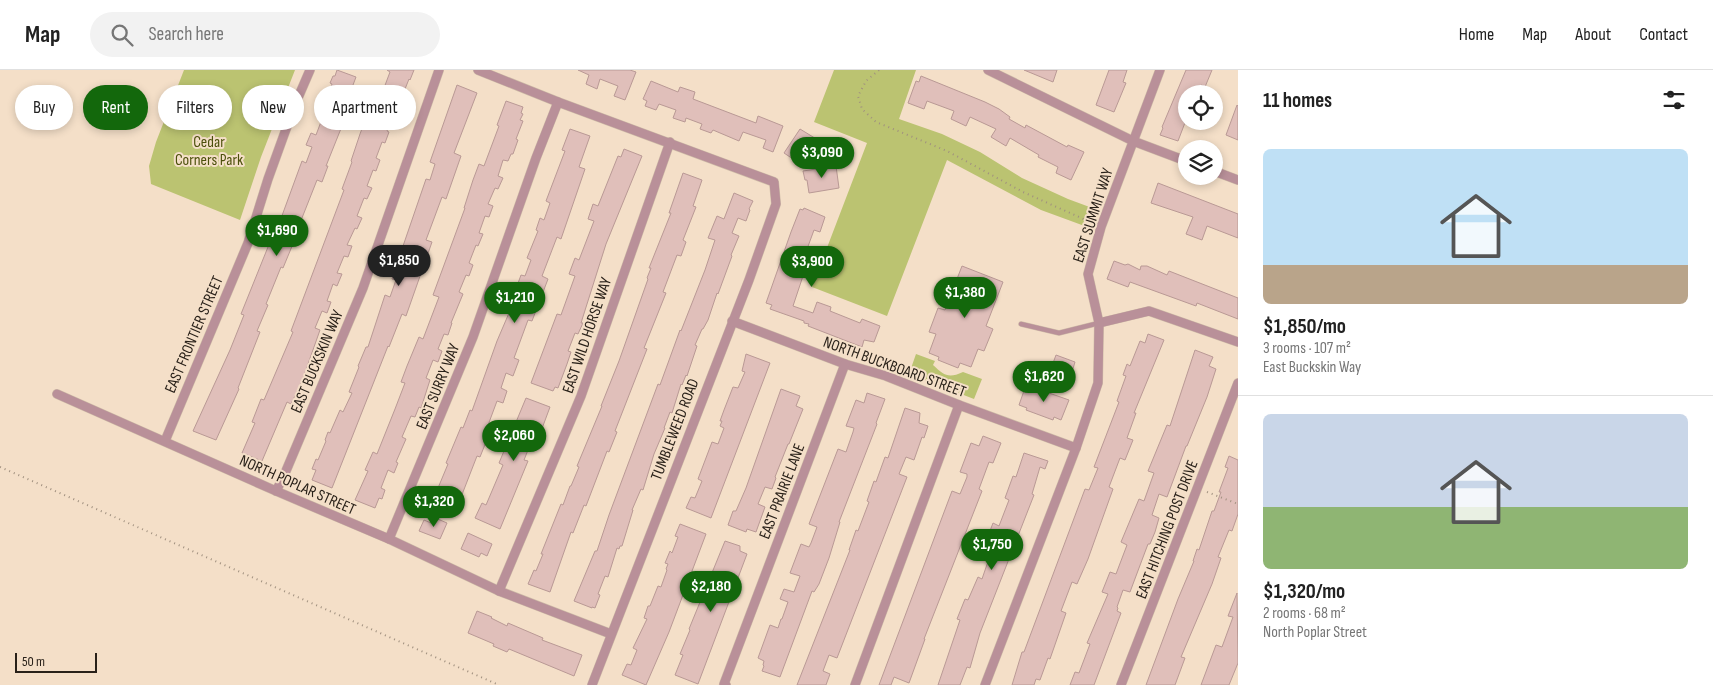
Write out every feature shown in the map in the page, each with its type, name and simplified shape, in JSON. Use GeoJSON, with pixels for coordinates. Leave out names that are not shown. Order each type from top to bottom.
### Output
{"type":"FeatureCollection","features":[{"type":"Feature","properties":{"kind":"street","name":"EAST FRONTIER STREET"},"geometry":{"type":"LineString","coordinates":[[165,441],[248,243],[268,179],[294,107],[310,70]]}},
{"type":"Feature","properties":{"kind":"street","name":"EAST BUCKSKIN WAY"},"geometry":{"type":"LineString","coordinates":[[276,491],[363,288],[439,70]]}},
{"type":"Feature","properties":{"kind":"street"},"geometry":{"type":"LineString","coordinates":[[478,70],[558,102],[670,142]]}},
{"type":"Feature","properties":{"kind":"street","name":"EAST SUMMIT WAY"},"geometry":{"type":"LineString","coordinates":[[985,685],[1076,448],[1098,383],[1099,323],[1088,274],[1101,227],[1160,70]]}},
{"type":"Feature","properties":{"kind":"street"},"geometry":{"type":"LineString","coordinates":[[992,71],[1133,141],[1178,158]]}},
{"type":"Feature","properties":{"kind":"street","name":"EAST SURRY WAY"},"geometry":{"type":"LineString","coordinates":[[389,539],[473,337],[536,158],[558,102]]}},
{"type":"Feature","properties":{"kind":"street","name":"TUMBLEWEED ROAD"},"geometry":{"type":"LineString","coordinates":[[592,685],[776,204],[774,182],[670,142]]}},
{"type":"Feature","properties":{"kind":"street","name":"EAST WILD HORSE WAY"},"geometry":{"type":"LineString","coordinates":[[499,591],[581,396],[670,142]]}},
{"type":"Feature","properties":{"kind":"street"},"geometry":{"type":"LineString","coordinates":[[1223,174],[1238,180]]}},
{"type":"Feature","properties":{"kind":"street"},"geometry":{"type":"LineString","coordinates":[[1099,323],[1149,311],[1238,342]]}},
{"type":"Feature","properties":{"kind":"street","name":"NORTH BUCKBOARD STREET"},"geometry":{"type":"LineString","coordinates":[[732,320],[845,364],[886,376],[1076,448]]}},
{"type":"Feature","properties":{"kind":"street","name":"EAST PRAIRIE LANE"},"geometry":{"type":"LineString","coordinates":[[725,684],[845,364]]}},
{"type":"Feature","properties":{"kind":"street","name":"EAST HITCHING POST DRIVE"},"geometry":{"type":"LineString","coordinates":[[1121,685],[1238,383]]}},
{"type":"Feature","properties":{"kind":"street","name":"NORTH POPLAR STREET"},"geometry":{"type":"LineString","coordinates":[[57,394],[389,539],[499,591],[611,634]]}},
{"type":"Feature","properties":{"kind":"street"},"geometry":{"type":"LineString","coordinates":[[855,685],[959,405]]}},
{"type":"Feature","properties":{"kind":"lane"},"geometry":{"type":"LineString","coordinates":[[1021,324],[1059,333],[1099,323]]}},
{"type":"Feature","properties":{"kind":"path"},"geometry":{"type":"LineString","coordinates":[[879,70],[866,81],[858,96],[862,109],[876,122],[947,151],[1023,192],[1088,221]]}},
{"type":"Feature","properties":{"kind":"path"},"geometry":{"type":"LineString","coordinates":[[0,467],[499,685]]}},
{"type":"Feature","properties":{"kind":"path"},"geometry":{"type":"LineString","coordinates":[[1208,492],[1238,504]]}},
{"type":"Feature","properties":{"kind":"green space","name":"Cedar Corners Park"},"geometry":{"type":"Polygon","coordinates":[[[184,70],[295,70],[289,85],[242,85],[242,130],[272,130],[240,220],[151,184],[149,166],[161,130],[232,130],[232,85],[178,85],[184,70]]]}},
{"type":"Feature","properties":{"kind":"green space"},"geometry":{"type":"Polygon","coordinates":[[[834,70],[916,70],[899,119],[942,134],[980,152],[1022,178],[1095,209],[1090,228],[1041,210],[947,160],[887,316],[812,287],[867,143],[814,122],[834,70]]]}},
{"type":"Feature","properties":{"kind":"green space"},"geometry":{"type":"Polygon","coordinates":[[[916,354],[935,361],[933,365],[946,375],[963,372],[982,379],[974,399],[909,374],[916,354]]]}},
{"type":"Feature","properties":{"kind":"building"},"geometry":{"type":"Polygon","coordinates":[[[337,70],[356,77],[353,85],[332,85],[330,83],[333,76],[335,76],[337,70]]]}},
{"type":"Feature","properties":{"kind":"building"},"geometry":{"type":"Polygon","coordinates":[[[387,70],[414,70],[407,85],[385,85],[390,72],[387,70]]]}},
{"type":"Feature","properties":{"kind":"building"},"geometry":{"type":"Polygon","coordinates":[[[578,70],[630,70],[636,72],[625,100],[614,96],[618,86],[600,79],[597,89],[586,84],[589,75],[578,70]]]}},
{"type":"Feature","properties":{"kind":"building"},"geometry":{"type":"Polygon","coordinates":[[[1024,70],[1057,70],[1053,82],[1024,70]]]}},
{"type":"Feature","properties":{"kind":"building"},"geometry":{"type":"Polygon","coordinates":[[[1109,70],[1127,70],[1123,82],[1126,83],[1114,112],[1096,105],[1109,70]]]}},
{"type":"Feature","properties":{"kind":"building"},"geometry":{"type":"Polygon","coordinates":[[[1186,70],[1212,70],[1206,85],[1180,85],[1186,70]]]}},
{"type":"Feature","properties":{"kind":"building"},"geometry":{"type":"Polygon","coordinates":[[[921,76],[985,102],[999,109],[1010,117],[1009,119],[1025,128],[1026,125],[1067,147],[1068,145],[1084,152],[1071,180],[1056,173],[1058,167],[1038,157],[1039,155],[1010,138],[1006,146],[991,137],[996,129],[970,117],[966,126],[951,119],[954,111],[927,101],[924,109],[908,103],[916,81],[919,82],[921,76]]]}},
{"type":"Feature","properties":{"kind":"building"},"geometry":{"type":"Polygon","coordinates":[[[651,81],[678,92],[680,87],[695,92],[693,99],[756,123],[758,116],[783,126],[773,152],[763,148],[766,140],[743,132],[739,141],[713,130],[711,133],[700,129],[702,124],[686,118],[685,122],[673,118],[676,110],[659,104],[656,110],[645,106],[647,101],[643,99],[651,81]]]}},
{"type":"Feature","properties":{"kind":"building"},"geometry":{"type":"Polygon","coordinates":[[[457,85],[477,93],[454,153],[461,156],[446,199],[442,197],[426,240],[432,242],[406,316],[402,314],[388,346],[332,488],[312,480],[316,470],[312,469],[316,459],[318,460],[328,432],[330,433],[340,410],[343,412],[352,393],[349,392],[366,347],[368,347],[385,295],[390,297],[396,280],[392,279],[396,266],[400,267],[406,250],[402,249],[426,179],[430,180],[435,164],[430,162],[457,85]]]}},
{"type":"Feature","properties":{"kind":"building"},"geometry":{"type":"Polygon","coordinates":[[[1178,89],[1178,130],[1182,130],[1178,141],[1160,135],[1178,89]]]}},
{"type":"Feature","properties":{"kind":"building"},"geometry":{"type":"Polygon","coordinates":[[[506,101],[523,107],[521,113],[523,114],[520,120],[523,121],[516,139],[518,140],[513,154],[511,154],[508,161],[503,160],[498,176],[503,178],[498,189],[495,188],[488,204],[493,206],[489,217],[485,216],[479,233],[483,234],[478,246],[476,245],[469,263],[473,265],[469,276],[466,275],[459,292],[463,294],[448,335],[444,334],[438,349],[442,351],[438,362],[433,360],[426,378],[430,380],[421,408],[419,407],[415,417],[411,416],[402,437],[406,439],[396,462],[398,463],[394,473],[388,470],[381,488],[385,490],[382,499],[379,498],[375,508],[355,500],[368,471],[365,470],[373,452],[377,454],[395,409],[405,383],[401,382],[419,337],[423,339],[439,297],[433,295],[479,164],[484,166],[506,101]]]}},
{"type":"Feature","properties":{"kind":"building"},"geometry":{"type":"Polygon","coordinates":[[[1238,106],[1238,140],[1226,135],[1238,106]]]}},
{"type":"Feature","properties":{"kind":"building"},"geometry":{"type":"Polygon","coordinates":[[[570,129],[590,136],[579,167],[585,169],[561,239],[557,237],[542,276],[548,279],[532,321],[528,320],[514,358],[519,360],[513,376],[506,373],[501,388],[507,391],[503,403],[497,401],[484,436],[488,437],[480,457],[477,456],[456,510],[433,500],[461,427],[463,428],[470,410],[472,411],[512,302],[516,303],[521,287],[517,286],[521,275],[525,276],[531,260],[527,258],[538,231],[536,230],[540,218],[544,220],[550,203],[546,201],[565,151],[562,150],[570,129]]]}},
{"type":"Feature","properties":{"kind":"building"},"geometry":{"type":"Polygon","coordinates":[[[800,129],[818,140],[802,165],[784,153],[800,129]]]}},
{"type":"Feature","properties":{"kind":"building"},"geometry":{"type":"Polygon","coordinates":[[[318,130],[340,130],[326,166],[328,166],[322,182],[317,180],[300,223],[307,226],[301,241],[295,239],[283,268],[281,267],[266,304],[268,305],[257,331],[260,332],[239,389],[216,440],[193,431],[230,350],[244,315],[241,314],[270,242],[272,243],[302,161],[306,163],[312,147],[306,145],[311,133],[316,135],[318,130]]]}},
{"type":"Feature","properties":{"kind":"building"},"geometry":{"type":"Polygon","coordinates":[[[362,130],[387,130],[389,132],[385,143],[382,142],[376,158],[380,160],[376,171],[373,170],[367,186],[372,188],[367,199],[364,198],[357,216],[362,218],[347,245],[352,246],[348,257],[344,256],[337,273],[342,274],[337,286],[333,284],[327,301],[331,302],[327,313],[322,311],[315,328],[320,330],[302,381],[291,404],[287,402],[262,461],[242,453],[255,423],[252,422],[261,399],[264,400],[293,332],[291,331],[344,190],[342,189],[362,130]]]}},
{"type":"Feature","properties":{"kind":"building"},"geometry":{"type":"Polygon","coordinates":[[[624,149],[642,156],[606,244],[581,323],[583,323],[578,334],[575,333],[568,351],[571,352],[558,388],[555,387],[553,391],[531,383],[557,314],[561,315],[575,276],[569,274],[575,258],[579,260],[594,221],[588,219],[593,204],[598,206],[618,156],[621,157],[624,149]]]}},
{"type":"Feature","properties":{"kind":"building"},"geometry":{"type":"Polygon","coordinates":[[[836,166],[839,188],[809,193],[803,171],[836,166]]]}},
{"type":"Feature","properties":{"kind":"building"},"geometry":{"type":"Polygon","coordinates":[[[683,173],[702,180],[693,206],[696,207],[683,240],[686,242],[681,256],[677,255],[663,292],[666,293],[644,348],[647,349],[615,431],[617,432],[609,452],[607,451],[586,506],[584,505],[573,533],[571,532],[550,592],[528,584],[534,570],[536,571],[561,504],[563,505],[579,467],[577,466],[619,361],[648,279],[651,268],[649,268],[671,213],[669,213],[683,173]]]}},
{"type":"Feature","properties":{"kind":"building"},"geometry":{"type":"Polygon","coordinates":[[[1158,183],[1238,214],[1238,238],[1207,226],[1202,240],[1186,234],[1193,217],[1151,203],[1158,183]]]}},
{"type":"Feature","properties":{"kind":"building"},"geometry":{"type":"Polygon","coordinates":[[[734,193],[753,201],[750,210],[746,221],[738,218],[732,233],[739,236],[718,294],[708,320],[695,345],[697,346],[687,376],[681,384],[672,413],[670,412],[643,490],[641,489],[632,510],[622,546],[619,549],[617,548],[608,577],[605,576],[595,608],[592,608],[574,601],[595,551],[597,551],[658,384],[660,385],[705,270],[715,240],[708,238],[717,216],[724,219],[734,193]]]}},
{"type":"Feature","properties":{"kind":"building"},"geometry":{"type":"Polygon","coordinates":[[[804,208],[825,217],[820,232],[814,230],[799,271],[804,273],[793,306],[813,313],[817,302],[831,307],[830,311],[860,323],[862,319],[880,326],[874,342],[864,340],[862,347],[808,326],[809,324],[804,323],[804,321],[770,309],[772,305],[766,303],[800,209],[803,210],[804,208]]]}},
{"type":"Feature","properties":{"kind":"building"},"geometry":{"type":"Polygon","coordinates":[[[1114,261],[1125,265],[1128,264],[1140,270],[1141,266],[1147,266],[1167,275],[1169,271],[1238,298],[1238,319],[1197,303],[1196,306],[1130,282],[1128,287],[1107,279],[1114,261]]]}},
{"type":"Feature","properties":{"kind":"building"},"geometry":{"type":"Polygon","coordinates":[[[962,266],[1003,282],[986,326],[993,329],[984,351],[978,349],[971,367],[960,363],[958,368],[938,360],[939,357],[929,353],[936,334],[929,332],[938,308],[945,310],[962,266]]]}},
{"type":"Feature","properties":{"kind":"building"},"geometry":{"type":"Polygon","coordinates":[[[1148,334],[1164,340],[1134,413],[1136,413],[1127,438],[1133,440],[1125,460],[1120,458],[1109,487],[1113,489],[1088,559],[1077,584],[1072,582],[1061,611],[1066,613],[1050,659],[1048,658],[1040,680],[1036,679],[1034,685],[1012,685],[1022,652],[1024,652],[1085,489],[1089,490],[1098,468],[1094,467],[1119,402],[1117,401],[1126,376],[1123,375],[1127,364],[1130,366],[1140,341],[1145,343],[1148,334]]]}},
{"type":"Feature","properties":{"kind":"building"},"geometry":{"type":"Polygon","coordinates":[[[1195,350],[1213,357],[1209,366],[1216,369],[1207,397],[1167,497],[1159,494],[1152,515],[1159,518],[1155,532],[1150,544],[1148,544],[1130,592],[1123,590],[1117,607],[1117,611],[1121,613],[1094,685],[1070,685],[1075,672],[1079,673],[1090,644],[1087,643],[1108,594],[1102,592],[1110,572],[1116,574],[1127,545],[1121,542],[1139,499],[1144,501],[1154,473],[1148,471],[1167,425],[1170,426],[1195,350]]]}},
{"type":"Feature","properties":{"kind":"building"},"geometry":{"type":"Polygon","coordinates":[[[746,354],[770,363],[711,518],[686,508],[691,497],[695,498],[702,481],[698,479],[712,442],[718,444],[724,428],[720,426],[722,421],[720,421],[733,387],[738,388],[745,372],[742,371],[746,354]]]}},
{"type":"Feature","properties":{"kind":"building"},"geometry":{"type":"Polygon","coordinates":[[[1056,355],[1075,362],[1067,380],[1049,374],[1056,355]]]}},
{"type":"Feature","properties":{"kind":"building"},"geometry":{"type":"Polygon","coordinates":[[[1026,385],[1069,400],[1061,420],[1054,417],[1053,420],[1026,410],[1027,408],[1019,405],[1026,385]]]}},
{"type":"Feature","properties":{"kind":"building"},"geometry":{"type":"Polygon","coordinates":[[[781,389],[800,396],[796,406],[803,409],[775,477],[772,489],[765,487],[758,504],[765,507],[756,532],[747,529],[746,532],[728,525],[733,511],[736,511],[746,488],[781,389]]]}},
{"type":"Feature","properties":{"kind":"building"},"geometry":{"type":"Polygon","coordinates":[[[867,393],[885,399],[839,522],[829,558],[819,584],[814,592],[812,591],[780,677],[762,671],[764,661],[758,658],[770,625],[778,628],[782,619],[788,602],[780,599],[784,589],[794,592],[800,576],[790,573],[801,544],[809,547],[811,543],[817,527],[809,524],[838,449],[846,452],[854,428],[846,426],[856,400],[864,403],[867,393]]]}},
{"type":"Feature","properties":{"kind":"building"},"geometry":{"type":"Polygon","coordinates":[[[526,398],[550,407],[537,442],[534,441],[533,445],[530,445],[524,460],[528,461],[500,529],[475,518],[482,503],[486,505],[503,465],[499,463],[526,398]]]}},
{"type":"Feature","properties":{"kind":"building"},"geometry":{"type":"Polygon","coordinates":[[[905,408],[920,413],[919,423],[928,426],[924,438],[922,437],[914,460],[906,457],[899,474],[907,477],[837,658],[829,655],[823,671],[830,674],[826,685],[797,685],[850,550],[856,530],[858,531],[869,502],[867,501],[874,481],[876,482],[885,457],[888,458],[905,408]]]}},
{"type":"Feature","properties":{"kind":"building"},"geometry":{"type":"Polygon","coordinates":[[[983,436],[1001,443],[993,463],[989,462],[979,489],[982,491],[924,639],[909,683],[894,677],[891,685],[879,685],[952,491],[960,494],[967,477],[967,474],[960,472],[971,443],[979,446],[983,436]]]}},
{"type":"Feature","properties":{"kind":"building"},"geometry":{"type":"Polygon","coordinates":[[[1024,453],[1048,461],[1045,469],[1040,467],[1032,494],[1034,495],[980,633],[970,668],[967,667],[960,685],[938,685],[960,620],[957,619],[965,599],[968,600],[978,577],[982,579],[993,547],[985,544],[993,523],[999,526],[1009,500],[1005,498],[1013,476],[1016,477],[1024,453]]]}},
{"type":"Feature","properties":{"kind":"building"},"geometry":{"type":"Polygon","coordinates":[[[1229,456],[1238,460],[1238,514],[1232,531],[1229,530],[1218,557],[1221,558],[1212,584],[1181,657],[1185,658],[1175,685],[1146,685],[1197,549],[1199,550],[1212,511],[1214,511],[1221,492],[1219,492],[1228,468],[1225,467],[1229,456]]]}},
{"type":"Feature","properties":{"kind":"building"},"geometry":{"type":"Polygon","coordinates":[[[433,517],[447,523],[440,539],[419,531],[424,520],[431,523],[433,517]]]}},
{"type":"Feature","properties":{"kind":"building"},"geometry":{"type":"Polygon","coordinates":[[[680,524],[706,534],[669,632],[646,685],[622,675],[627,664],[631,665],[637,650],[633,648],[647,619],[644,618],[648,606],[650,606],[658,586],[661,587],[668,564],[665,563],[670,551],[672,553],[678,537],[675,536],[680,524]]]}},
{"type":"Feature","properties":{"kind":"building"},"geometry":{"type":"Polygon","coordinates":[[[468,533],[492,544],[487,556],[481,553],[479,557],[461,549],[468,533]]]}},
{"type":"Feature","properties":{"kind":"building"},"geometry":{"type":"Polygon","coordinates":[[[725,541],[740,546],[740,551],[747,554],[698,684],[675,675],[683,655],[680,654],[689,629],[725,541]]]}},
{"type":"Feature","properties":{"kind":"building"},"geometry":{"type":"Polygon","coordinates":[[[1237,593],[1238,663],[1229,685],[1201,685],[1216,645],[1222,647],[1233,617],[1228,616],[1237,593]]]}},
{"type":"Feature","properties":{"kind":"building"},"geometry":{"type":"Polygon","coordinates":[[[477,611],[507,626],[508,623],[543,638],[542,640],[582,655],[574,676],[509,649],[507,652],[468,633],[477,611]]]}}]}
